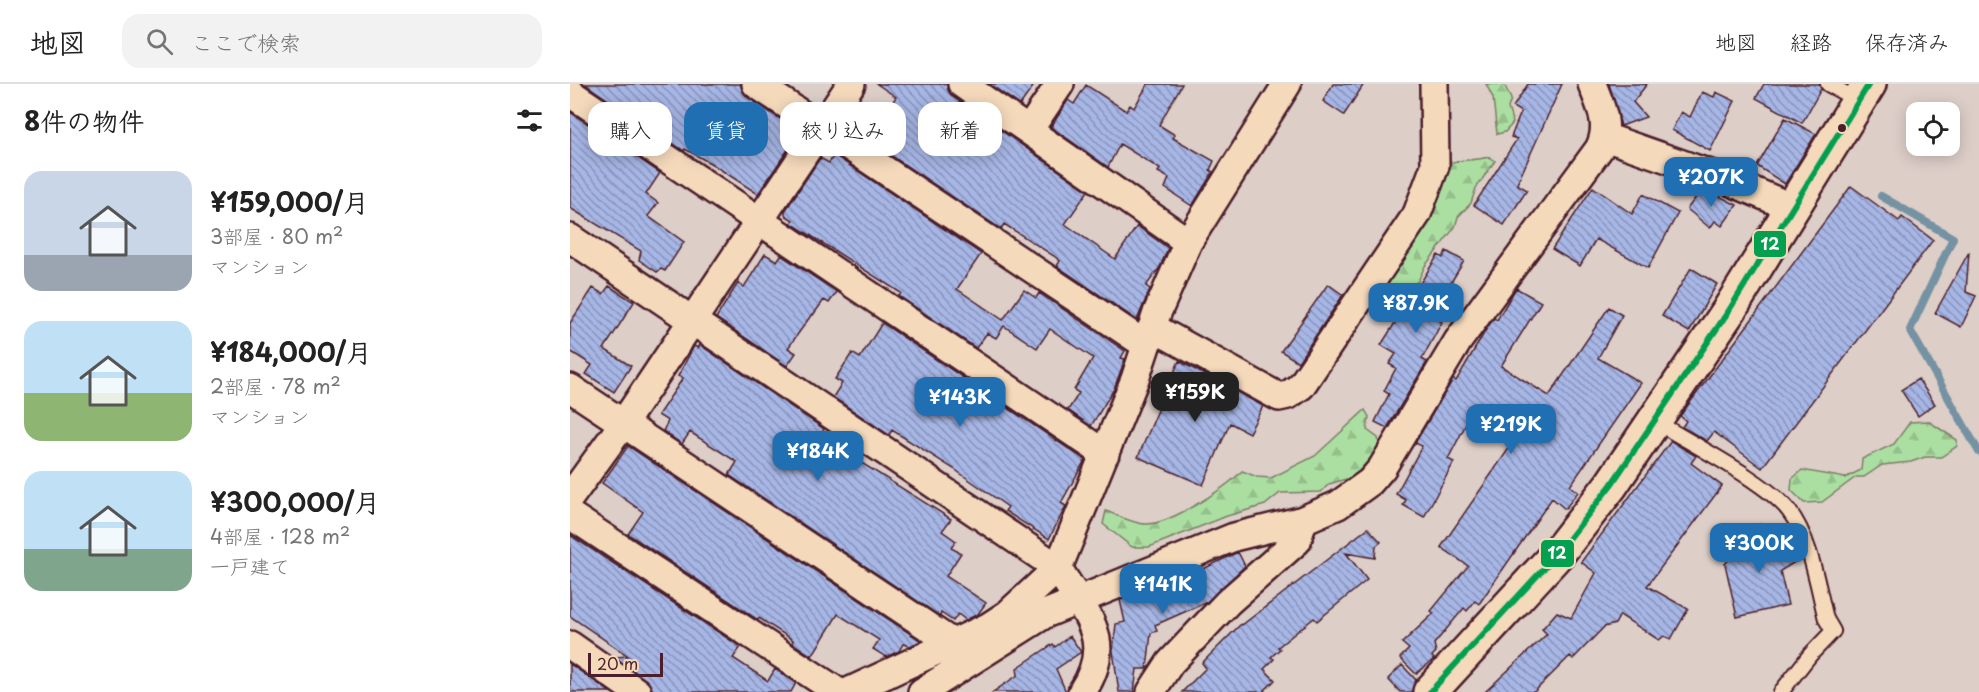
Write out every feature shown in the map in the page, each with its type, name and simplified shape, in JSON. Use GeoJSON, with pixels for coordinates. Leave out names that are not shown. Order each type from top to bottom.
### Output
{"type":"FeatureCollection","features":[{"type":"Feature","properties":{"kind":"street"},"geometry":{"type":"LineString","coordinates":[[756,84],[783,102]]}},
{"type":"Feature","properties":{"kind":"street"},"geometry":{"type":"LineString","coordinates":[[839,102],[851,84]]}},
{"type":"Feature","properties":{"kind":"street"},"geometry":{"type":"LineString","coordinates":[[962,84],[1188,242]]}},
{"type":"Feature","properties":{"kind":"street"},"geometry":{"type":"LineString","coordinates":[[1029,130],[1060,84]]}},
{"type":"Feature","properties":{"kind":"street"},"geometry":{"type":"LineString","coordinates":[[848,692],[954,644],[1008,614],[1058,568],[1188,242],[1287,84]]}},
{"type":"Feature","properties":{"kind":"street"},"geometry":{"type":"LineString","coordinates":[[865,156],[1149,336],[1279,397],[1288,395],[1301,386],[1417,214],[1435,166],[1434,84]]}},
{"type":"Feature","properties":{"kind":"street"},"geometry":{"type":"LineString","coordinates":[[922,692],[1045,614],[1234,537],[1303,520],[1338,505],[1370,482],[1382,468],[1458,341],[1569,192],[1605,138],[1604,112],[1592,84]]}},
{"type":"Feature","properties":{"kind":"street"},"geometry":{"type":"LineString","coordinates":[[1430,692],[1558,553],[1611,485],[1728,312],[1864,92]]}},
{"type":"Feature","properties":{"kind":"street"},"geometry":{"type":"LineString","coordinates":[[570,93],[1105,454]]}},
{"type":"Feature","properties":{"kind":"street"},"geometry":{"type":"LineString","coordinates":[[1605,138],[1722,178],[1793,208]]}},
{"type":"Feature","properties":{"kind":"street"},"geometry":{"type":"LineString","coordinates":[[570,496],[623,424],[802,156]]}},
{"type":"Feature","properties":{"kind":"street"},"geometry":{"type":"LineString","coordinates":[[570,238],[1058,568],[1098,639],[1099,651],[1094,674],[1082,692]]}},
{"type":"Feature","properties":{"kind":"street"},"geometry":{"type":"LineString","coordinates":[[570,388],[954,644]]}},
{"type":"Feature","properties":{"kind":"street"},"geometry":{"type":"LineString","coordinates":[[570,515],[838,692]]}},
{"type":"Feature","properties":{"kind":"street"},"geometry":{"type":"LineString","coordinates":[[1151,692],[1170,663],[1227,602],[1297,541],[1303,520]]}},
{"type":"Feature","properties":{"kind":"street"},"geometry":{"type":"LineString","coordinates":[[570,645],[637,692]]}},
{"type":"Feature","properties":{"kind":"lane"},"geometry":{"type":"LineString","coordinates":[[1827,84],[1864,92]]}},
{"type":"Feature","properties":{"kind":"lane"},"geometry":{"type":"LineString","coordinates":[[1654,421],[1763,488],[1788,510],[1805,542],[1826,619],[1833,631],[1810,655],[1781,692]]}},
{"type":"Feature","properties":{"kind":"green space"},"geometry":{"type":"Polygon","coordinates":[[[1486,84],[1504,84],[1511,99],[1508,108],[1513,123],[1505,132],[1497,134],[1493,98],[1486,84]]]}},
{"type":"Feature","properties":{"kind":"green space"},"geometry":{"type":"Polygon","coordinates":[[[1489,157],[1495,161],[1476,188],[1471,203],[1458,217],[1455,227],[1425,266],[1418,281],[1390,307],[1383,307],[1383,298],[1399,255],[1416,242],[1444,164],[1489,157]]]}},
{"type":"Feature","properties":{"kind":"green space"},"geometry":{"type":"Polygon","coordinates":[[[1365,410],[1369,417],[1367,430],[1378,438],[1380,450],[1353,477],[1329,484],[1321,492],[1280,493],[1265,505],[1227,516],[1149,547],[1132,547],[1103,524],[1106,511],[1141,524],[1168,519],[1211,496],[1242,471],[1257,477],[1271,478],[1315,456],[1365,410]]]}},
{"type":"Feature","properties":{"kind":"green space"},"geometry":{"type":"Polygon","coordinates":[[[1928,421],[1957,440],[1957,446],[1941,457],[1925,457],[1911,462],[1882,465],[1864,477],[1856,477],[1822,502],[1804,503],[1791,490],[1792,479],[1802,470],[1845,478],[1861,470],[1862,459],[1894,444],[1910,422],[1928,421]]]}},
{"type":"Feature","properties":{"kind":"building"},"geometry":{"type":"Polygon","coordinates":[[[585,84],[740,84],[747,97],[755,102],[684,102],[684,151],[672,143],[672,102],[612,102],[585,84]]]}},
{"type":"Feature","properties":{"kind":"building"},"geometry":{"type":"Polygon","coordinates":[[[877,84],[946,84],[953,97],[960,102],[918,102],[918,156],[1002,156],[1002,131],[1088,191],[1065,224],[1115,259],[1137,226],[1168,248],[1160,267],[1146,286],[1150,289],[1137,320],[1057,266],[1060,261],[1054,256],[1004,224],[1001,229],[892,156],[906,156],[906,102],[893,102],[896,97],[877,84]]]}},
{"type":"Feature","properties":{"kind":"building"},"geometry":{"type":"Polygon","coordinates":[[[989,84],[1035,84],[1020,105],[989,84]]]}},
{"type":"Feature","properties":{"kind":"building"},"geometry":{"type":"Polygon","coordinates":[[[1148,84],[1182,84],[1159,125],[1175,135],[1173,138],[1214,161],[1210,170],[1213,172],[1192,206],[1165,188],[1169,178],[1158,172],[1160,169],[1120,144],[1108,167],[1051,127],[1068,100],[1074,104],[1086,85],[1126,111],[1130,105],[1134,108],[1148,84]]]}},
{"type":"Feature","properties":{"kind":"building"},"geometry":{"type":"Polygon","coordinates":[[[1333,84],[1364,84],[1344,115],[1323,101],[1333,84]]]}},
{"type":"Feature","properties":{"kind":"building"},"geometry":{"type":"Polygon","coordinates":[[[1528,84],[1562,84],[1517,184],[1527,190],[1504,225],[1474,205],[1517,139],[1511,137],[1521,112],[1513,107],[1528,84]]]}},
{"type":"Feature","properties":{"kind":"building"},"geometry":{"type":"Polygon","coordinates":[[[1609,84],[1647,84],[1633,102],[1646,117],[1621,126],[1609,84]]]}},
{"type":"Feature","properties":{"kind":"building"},"geometry":{"type":"Polygon","coordinates":[[[1764,84],[1819,84],[1821,89],[1802,123],[1756,98],[1764,84]]]}},
{"type":"Feature","properties":{"kind":"building"},"geometry":{"type":"Polygon","coordinates":[[[1702,92],[1714,97],[1716,92],[1735,101],[1710,151],[1672,130],[1681,112],[1690,117],[1702,92]]]}},
{"type":"Feature","properties":{"kind":"building"},"geometry":{"type":"Polygon","coordinates":[[[768,111],[780,119],[780,156],[784,156],[758,194],[698,156],[768,156],[768,111]]]}},
{"type":"Feature","properties":{"kind":"building"},"geometry":{"type":"Polygon","coordinates":[[[570,112],[588,124],[588,156],[635,156],[660,173],[646,194],[658,203],[648,216],[684,242],[665,271],[661,269],[657,272],[639,260],[641,251],[570,208],[570,112]]]}},
{"type":"Feature","properties":{"kind":"building"},"geometry":{"type":"Polygon","coordinates":[[[1785,118],[1816,134],[1785,184],[1757,166],[1785,118]]]}},
{"type":"Feature","properties":{"kind":"building"},"geometry":{"type":"Polygon","coordinates":[[[835,156],[981,254],[957,289],[1003,320],[1024,290],[1036,298],[1039,293],[1125,351],[1121,358],[1125,359],[1114,389],[1091,426],[1068,410],[1079,393],[1074,390],[1093,358],[1050,329],[1037,348],[1004,326],[996,338],[987,333],[976,348],[899,296],[901,293],[791,223],[793,220],[785,215],[785,211],[820,158],[829,163],[835,156]]]}},
{"type":"Feature","properties":{"kind":"building"},"geometry":{"type":"Polygon","coordinates":[[[1851,186],[1899,221],[1902,217],[1933,240],[1762,468],[1714,432],[1707,441],[1682,427],[1686,421],[1680,416],[1851,186]]]}},
{"type":"Feature","properties":{"kind":"building"},"geometry":{"type":"Polygon","coordinates":[[[1593,187],[1632,214],[1643,194],[1678,213],[1648,268],[1596,239],[1580,266],[1552,249],[1593,187]]]}},
{"type":"Feature","properties":{"kind":"building"},"geometry":{"type":"Polygon","coordinates":[[[1703,188],[1737,205],[1722,226],[1715,221],[1710,228],[1687,209],[1703,188]]]}},
{"type":"Feature","properties":{"kind":"building"},"geometry":{"type":"Polygon","coordinates":[[[1446,251],[1464,261],[1431,315],[1442,322],[1422,359],[1427,362],[1387,428],[1375,422],[1389,394],[1384,391],[1396,368],[1389,364],[1396,354],[1381,345],[1438,255],[1443,258],[1446,251]]]}},
{"type":"Feature","properties":{"kind":"building"},"geometry":{"type":"Polygon","coordinates":[[[1969,252],[1966,292],[1976,296],[1961,327],[1935,313],[1969,252]]]}},
{"type":"Feature","properties":{"kind":"building"},"geometry":{"type":"Polygon","coordinates":[[[765,254],[777,261],[781,255],[837,292],[829,303],[824,300],[788,348],[796,353],[787,366],[716,318],[738,283],[744,287],[765,254]]]}},
{"type":"Feature","properties":{"kind":"building"},"geometry":{"type":"Polygon","coordinates":[[[1691,268],[1717,284],[1689,332],[1662,316],[1691,268]]]}},
{"type":"Feature","properties":{"kind":"building"},"geometry":{"type":"Polygon","coordinates":[[[1328,284],[1343,295],[1298,362],[1281,351],[1328,284]]]}},
{"type":"Feature","properties":{"kind":"building"},"geometry":{"type":"Polygon","coordinates":[[[609,286],[634,302],[604,349],[631,366],[614,392],[586,374],[592,365],[570,351],[570,323],[593,288],[603,294],[609,286]]]}},
{"type":"Feature","properties":{"kind":"building"},"geometry":{"type":"Polygon","coordinates":[[[1516,288],[1541,302],[1501,366],[1549,396],[1609,307],[1622,315],[1598,358],[1641,383],[1570,486],[1578,492],[1565,509],[1552,498],[1479,604],[1475,601],[1467,611],[1464,608],[1434,644],[1436,652],[1432,656],[1434,659],[1416,674],[1400,658],[1409,649],[1402,643],[1434,613],[1431,611],[1468,566],[1441,547],[1521,431],[1490,411],[1473,411],[1448,459],[1454,462],[1424,517],[1403,505],[1406,500],[1396,494],[1422,446],[1415,443],[1453,379],[1456,381],[1487,328],[1494,318],[1497,320],[1516,288]]]}},
{"type":"Feature","properties":{"kind":"building"},"geometry":{"type":"Polygon","coordinates":[[[882,323],[1085,460],[1061,503],[1066,506],[1049,539],[1005,511],[1008,507],[954,469],[892,430],[889,435],[833,397],[842,383],[835,379],[852,353],[860,358],[882,323]]]}},
{"type":"Feature","properties":{"kind":"building"},"geometry":{"type":"Polygon","coordinates":[[[700,345],[824,429],[820,437],[951,519],[942,531],[956,541],[951,548],[961,553],[946,576],[986,603],[978,614],[966,620],[958,614],[953,621],[941,613],[940,616],[729,475],[737,462],[690,432],[682,444],[663,431],[668,421],[658,415],[683,378],[678,376],[694,346],[698,348],[700,345]]]}},
{"type":"Feature","properties":{"kind":"building"},"geometry":{"type":"Polygon","coordinates":[[[1179,361],[1263,406],[1249,433],[1230,423],[1203,485],[1138,457],[1179,361]]]}},
{"type":"Feature","properties":{"kind":"building"},"geometry":{"type":"Polygon","coordinates":[[[1918,379],[1935,404],[1918,416],[1901,390],[1918,379]]]}},
{"type":"Feature","properties":{"kind":"building"},"geometry":{"type":"Polygon","coordinates":[[[1671,441],[1696,456],[1691,463],[1722,486],[1647,586],[1688,609],[1671,639],[1664,636],[1659,640],[1620,615],[1615,624],[1604,627],[1573,659],[1570,656],[1534,692],[1485,692],[1547,634],[1542,629],[1557,612],[1571,618],[1596,573],[1581,562],[1671,441]]]}},
{"type":"Feature","properties":{"kind":"building"},"geometry":{"type":"Polygon","coordinates":[[[628,446],[921,641],[910,646],[903,644],[899,651],[886,657],[873,649],[879,640],[838,614],[812,656],[792,643],[793,640],[759,618],[758,620],[628,534],[643,512],[602,483],[628,446]]]}},
{"type":"Feature","properties":{"kind":"building"},"geometry":{"type":"Polygon","coordinates":[[[1760,524],[1798,560],[1780,571],[1788,605],[1737,617],[1725,564],[1760,524]]]}},
{"type":"Feature","properties":{"kind":"building"},"geometry":{"type":"Polygon","coordinates":[[[1368,528],[1381,542],[1376,546],[1375,558],[1346,553],[1367,580],[1317,621],[1314,618],[1278,647],[1280,649],[1271,657],[1274,659],[1264,669],[1275,680],[1263,692],[1182,692],[1206,668],[1202,663],[1241,624],[1368,528]]]}},
{"type":"Feature","properties":{"kind":"building"},"geometry":{"type":"Polygon","coordinates":[[[570,535],[741,647],[733,658],[768,681],[775,669],[796,683],[791,692],[653,692],[646,680],[615,657],[628,656],[570,616],[570,535]]]}},
{"type":"Feature","properties":{"kind":"building"},"geometry":{"type":"Polygon","coordinates":[[[1238,552],[1245,566],[1207,602],[1155,625],[1157,631],[1151,633],[1147,669],[1137,669],[1134,692],[1119,692],[1113,651],[1116,624],[1125,622],[1120,600],[1147,592],[1148,596],[1238,552]]]}},
{"type":"Feature","properties":{"kind":"building"},"geometry":{"type":"Polygon","coordinates":[[[1070,636],[1081,652],[1056,669],[1066,692],[993,692],[1018,675],[1017,668],[1053,644],[1055,647],[1070,636]]]}},
{"type":"Feature","properties":{"kind":"building"},"geometry":{"type":"Polygon","coordinates":[[[570,664],[610,692],[570,692],[570,664]]]}},
{"type":"Feature","properties":{"kind":"building"},"geometry":{"type":"Polygon","coordinates":[[[1402,665],[1416,680],[1412,692],[1400,692],[1388,679],[1402,665]]]}},
{"type":"Feature","properties":{"kind":"waterway"},"geometry":{"type":"LineString","coordinates":[[1881,196],[1953,238],[1910,330],[1979,452]]}},
{"type":"Feature","properties":{"kind":"transit line","name":"12"},"geometry":{"type":"LineString","coordinates":[[1430,692],[1558,553],[1611,485],[1728,312],[1869,84]]}}]}
